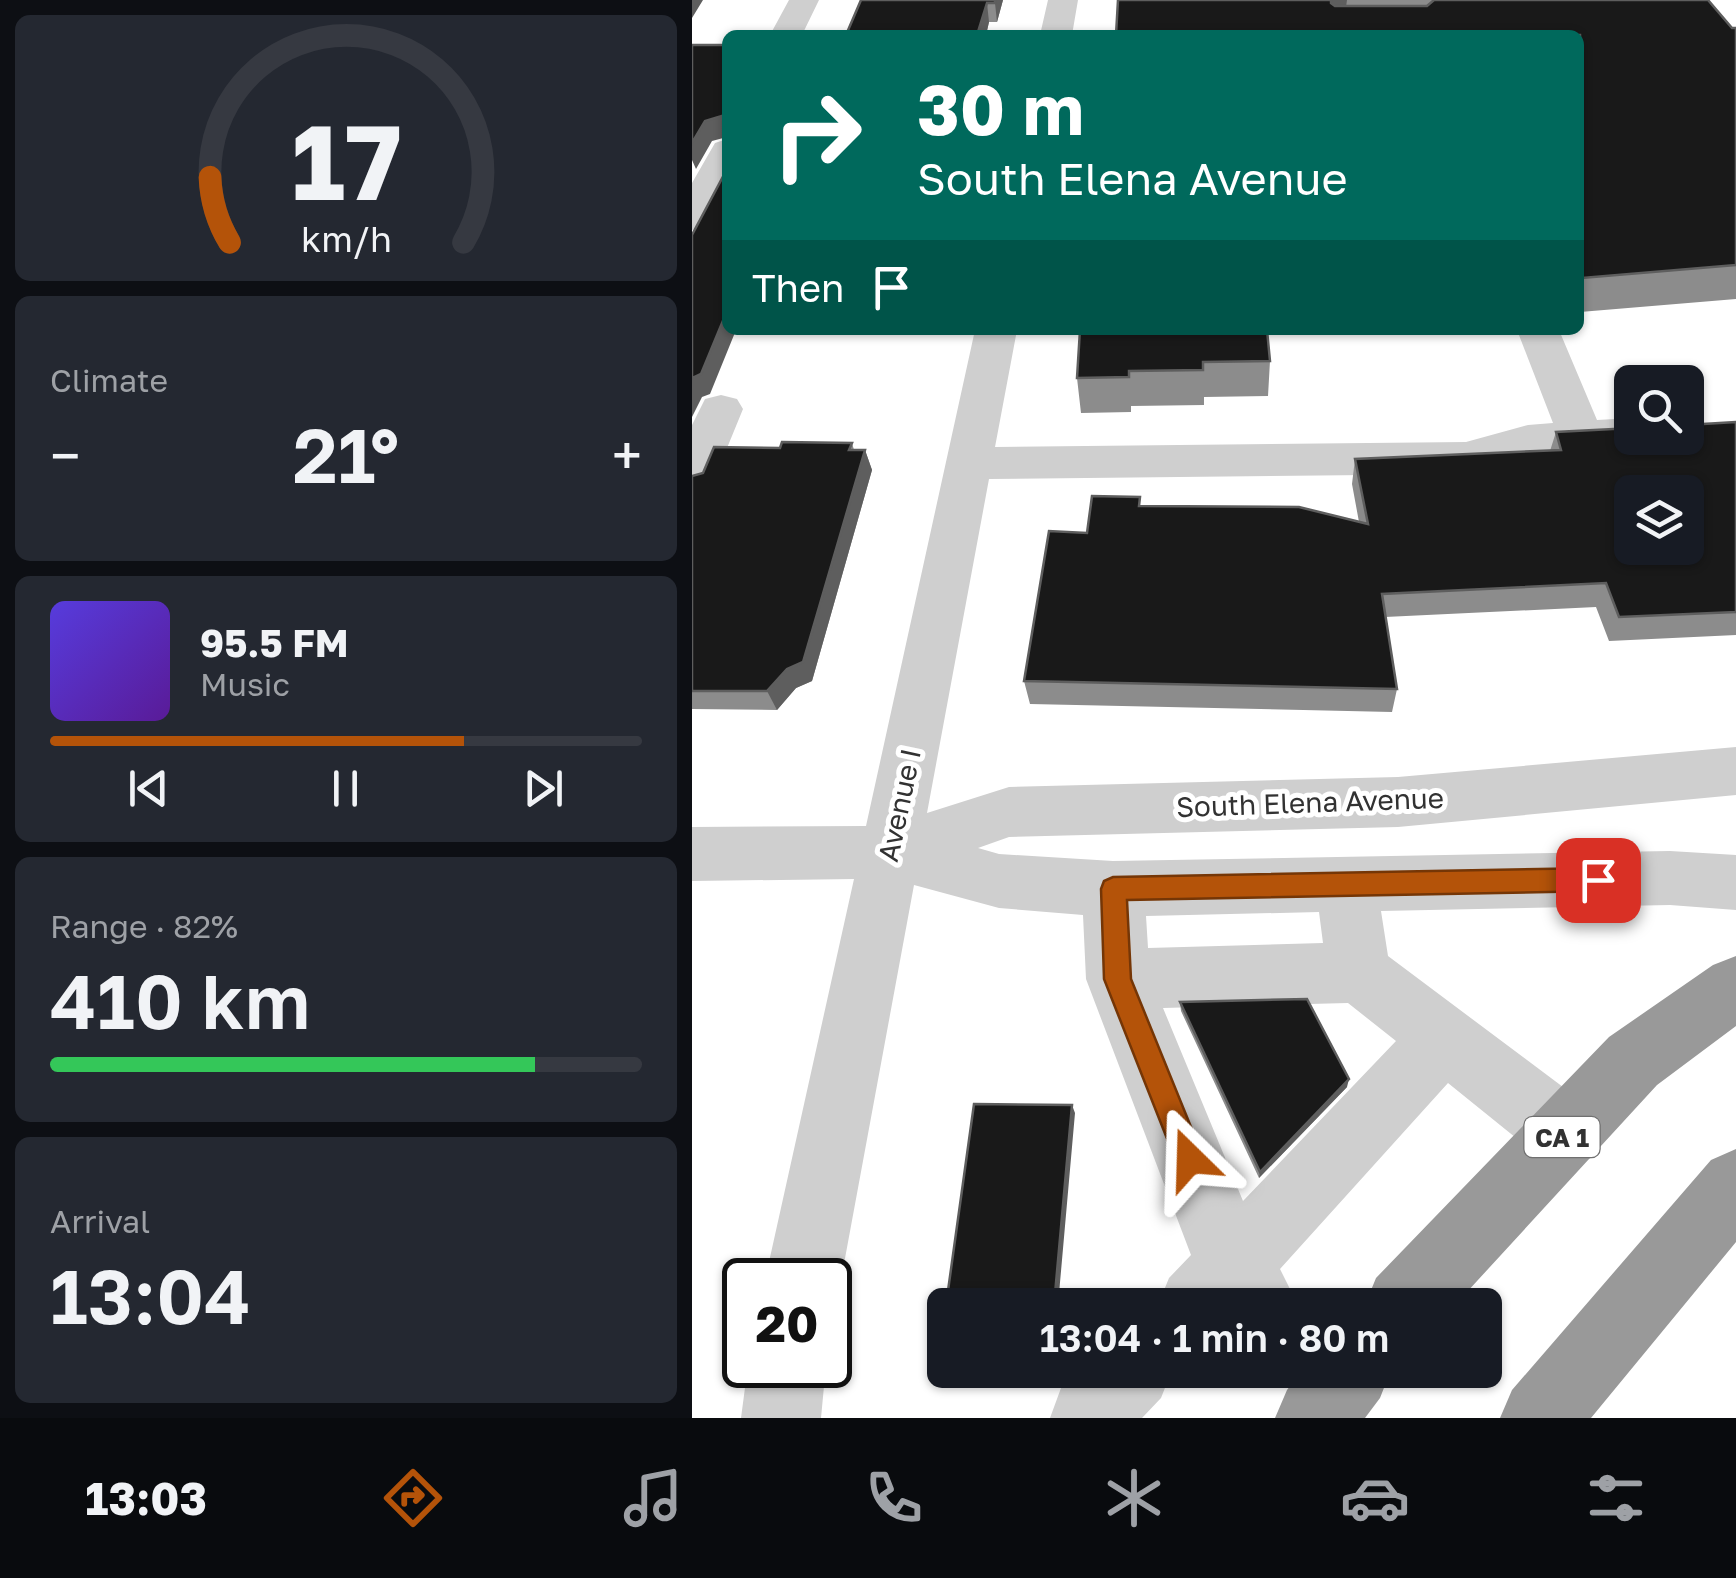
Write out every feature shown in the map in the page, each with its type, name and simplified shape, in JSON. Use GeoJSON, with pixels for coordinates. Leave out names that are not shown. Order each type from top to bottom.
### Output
{"type":"FeatureCollection","features":[{"type":"Feature","properties":{"kind":"highway","name":"CA 1"},"geometry":{"type":"LineString","coordinates":[[1419,1288],[1633,1061],[1736,987]]}},
{"type":"Feature","properties":{"kind":"highway"},"geometry":{"type":"LineString","coordinates":[[1540,1418],[1736,1185]]}},
{"type":"Feature","properties":{"kind":"street"},"geometry":{"type":"LineString","coordinates":[[789,30],[804,0]]}},
{"type":"Feature","properties":{"kind":"street"},"geometry":{"type":"LineString","coordinates":[[1057,30],[1063,0]]}},
{"type":"Feature","properties":{"kind":"street"},"geometry":{"type":"LineString","coordinates":[[692,218],[721,171]]}},
{"type":"Feature","properties":{"kind":"street","name":"Avenue I"},"geometry":{"type":"LineString","coordinates":[[807,1258],[995,335]]}},
{"type":"Feature","properties":{"kind":"street"},"geometry":{"type":"LineString","coordinates":[[1540,335],[1581,437]]}},
{"type":"Feature","properties":{"kind":"street"},"geometry":{"type":"LineString","coordinates":[[692,481],[722,409]]}},
{"type":"Feature","properties":{"kind":"street"},"geometry":{"type":"LineString","coordinates":[[969,463],[1466,458],[1528,440],[1614,434]]}},
{"type":"Feature","properties":{"kind":"street","name":"South Elena Avenue"},"geometry":{"type":"LineString","coordinates":[[890,852],[1009,812],[1398,802],[1736,771]]}},
{"type":"Feature","properties":{"kind":"street","name":"South Elena Avenue"},"geometry":{"type":"LineString","coordinates":[[692,854],[890,852],[999,881],[1113,889],[1670,878],[1736,883]]}},
{"type":"Feature","properties":{"kind":"street"},"geometry":{"type":"LineString","coordinates":[[1346,884],[1360,972]]}},
{"type":"Feature","properties":{"kind":"street"},"geometry":{"type":"LineString","coordinates":[[1113,889],[1118,979],[1229,1288]]}},
{"type":"Feature","properties":{"kind":"street"},"geometry":{"type":"LineString","coordinates":[[1118,979],[1360,972],[1566,1133]]}},
{"type":"Feature","properties":{"kind":"street"},"geometry":{"type":"LineString","coordinates":[[1233,1288],[1445,1038]]}},
{"type":"Feature","properties":{"kind":"street"},"geometry":{"type":"LineString","coordinates":[[782,1418],[785,1388]]}},
{"type":"Feature","properties":{"kind":"building"},"geometry":{"type":"Polygon","coordinates":[[[861,0],[995,0],[987,3],[979,30],[848,30],[861,0]]]}},
{"type":"Feature","properties":{"kind":"building"},"geometry":{"type":"Polygon","coordinates":[[[1118,0],[1331,0],[1335,6],[1427,6],[1434,0],[1708,0],[1736,28],[1736,265],[1584,278],[1584,30],[1116,30],[1118,0]]]}},
{"type":"Feature","properties":{"kind":"building"},"geometry":{"type":"Polygon","coordinates":[[[692,45],[722,45],[722,116],[705,121],[692,143],[692,45]]]}},
{"type":"Feature","properties":{"kind":"building"},"geometry":{"type":"Polygon","coordinates":[[[722,178],[722,323],[701,374],[692,378],[692,235],[722,178]]]}},
{"type":"Feature","properties":{"kind":"building"},"geometry":{"type":"Polygon","coordinates":[[[1080,335],[1267,335],[1270,361],[1203,362],[1203,370],[1129,371],[1129,377],[1077,378],[1080,335]]]}},
{"type":"Feature","properties":{"kind":"building"},"geometry":{"type":"Polygon","coordinates":[[[1736,422],[1736,612],[1619,617],[1606,583],[1382,594],[1397,689],[1024,681],[1049,531],[1087,533],[1092,496],[1140,497],[1139,506],[1299,507],[1368,524],[1355,459],[1561,450],[1556,432],[1614,429],[1614,455],[1704,455],[1704,424],[1736,422]]]}},
{"type":"Feature","properties":{"kind":"building"},"geometry":{"type":"Polygon","coordinates":[[[782,442],[852,443],[849,450],[865,450],[803,662],[787,669],[767,691],[692,691],[692,476],[703,473],[714,447],[780,448],[782,442]]]}},
{"type":"Feature","properties":{"kind":"building"},"geometry":{"type":"Polygon","coordinates":[[[1307,999],[1349,1079],[1260,1172],[1180,1002],[1307,999]]]}},
{"type":"Feature","properties":{"kind":"building"},"geometry":{"type":"Polygon","coordinates":[[[974,1104],[1072,1105],[1056,1288],[948,1288],[974,1104]]]}},
{"type":"Feature","properties":{"kind":"route"},"geometry":{"type":"LineString","coordinates":[[1190,1159],[1118,979],[1113,889],[1598,880]]}}]}
